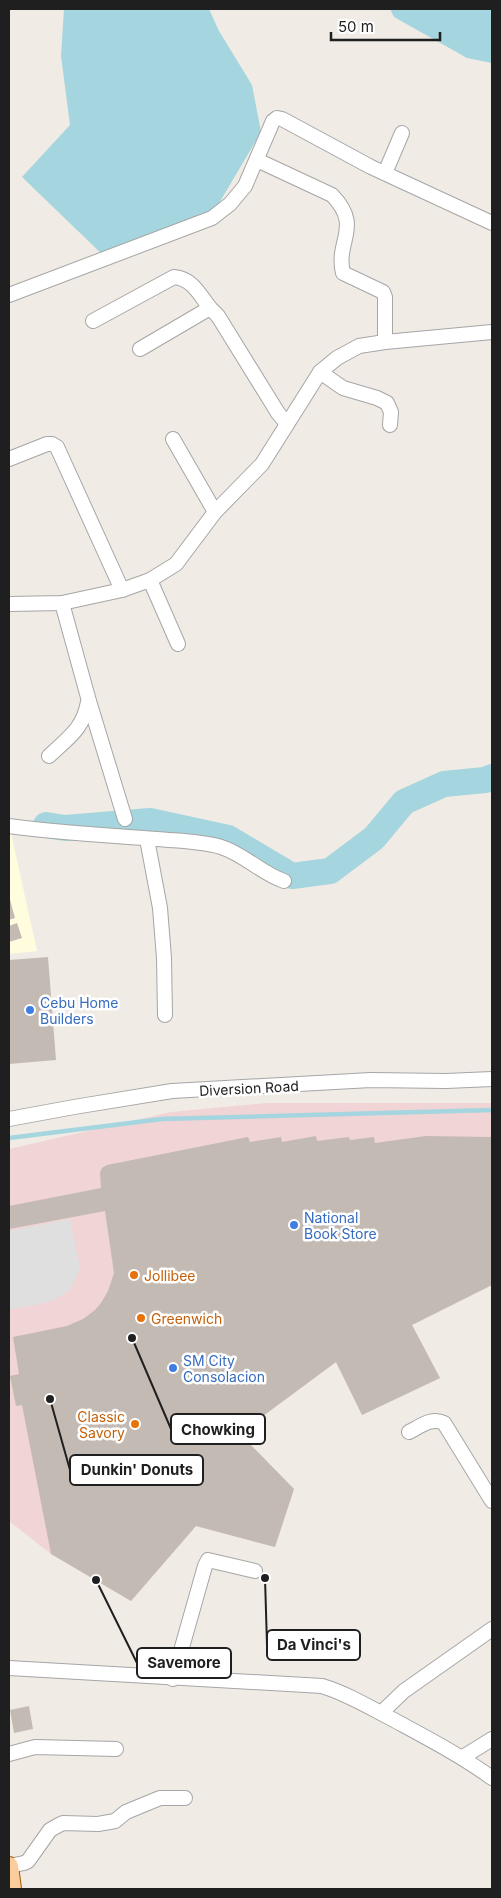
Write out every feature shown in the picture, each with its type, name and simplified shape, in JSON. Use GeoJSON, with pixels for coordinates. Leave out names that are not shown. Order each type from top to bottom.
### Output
{"type":"FeatureCollection","features":[{"type":"Feature","properties":{"kind":"main road"},"geometry":{"type":"LineString","coordinates":[[9,1866],[12,1889]]}},
{"type":"Feature","properties":{"kind":"street"},"geometry":{"type":"LineString","coordinates":[[9,296],[212,218],[230,204],[245,186],[272,121],[277,118],[371,167],[492,223]]}},
{"type":"Feature","properties":{"kind":"street"},"geometry":{"type":"LineString","coordinates":[[385,173],[402,133]]}},
{"type":"Feature","properties":{"kind":"street"},"geometry":{"type":"LineString","coordinates":[[257,160],[332,195],[339,202],[346,214],[348,229],[341,264],[343,273],[383,292],[385,298],[385,342]]}},
{"type":"Feature","properties":{"kind":"street"},"geometry":{"type":"LineString","coordinates":[[93,322],[174,277],[185,278],[192,283],[218,316],[278,413],[287,424]]}},
{"type":"Feature","properties":{"kind":"street"},"geometry":{"type":"LineString","coordinates":[[140,349],[210,308]]}},
{"type":"Feature","properties":{"kind":"street"},"geometry":{"type":"LineString","coordinates":[[9,604],[62,603],[122,590],[150,580],[176,564],[215,512],[262,464],[293,412],[320,372],[337,358],[359,346],[492,332]]}},
{"type":"Feature","properties":{"kind":"street"},"geometry":{"type":"LineString","coordinates":[[320,372],[343,388],[378,398],[388,403],[391,412],[390,425]]}},
{"type":"Feature","properties":{"kind":"street"},"geometry":{"type":"LineString","coordinates":[[173,439],[215,512]]}},
{"type":"Feature","properties":{"kind":"street"},"geometry":{"type":"LineString","coordinates":[[9,459],[47,444],[57,447],[122,590]]}},
{"type":"Feature","properties":{"kind":"street"},"geometry":{"type":"LineString","coordinates":[[150,580],[178,644]]}},
{"type":"Feature","properties":{"kind":"street"},"geometry":{"type":"LineString","coordinates":[[62,603],[125,820]]}},
{"type":"Feature","properties":{"kind":"street"},"geometry":{"type":"LineString","coordinates":[[49,756],[80,726],[89,701]]}},
{"type":"Feature","properties":{"kind":"street"},"geometry":{"type":"LineString","coordinates":[[9,826],[85,835],[201,843],[221,847],[284,882]]}},
{"type":"Feature","properties":{"kind":"street"},"geometry":{"type":"LineString","coordinates":[[147,839],[160,908],[166,1014]]}},
{"type":"Feature","properties":{"kind":"street","name":"Diversion Road"},"geometry":{"type":"LineString","coordinates":[[9,1119],[74,1106],[172,1091],[372,1080],[446,1081],[492,1079]]}},
{"type":"Feature","properties":{"kind":"street"},"geometry":{"type":"LineString","coordinates":[[409,1432],[430,1421],[439,1421],[444,1424],[492,1501]]}},
{"type":"Feature","properties":{"kind":"street"},"geometry":{"type":"LineString","coordinates":[[172,1679],[208,1560],[255,1571]]}},
{"type":"Feature","properties":{"kind":"street"},"geometry":{"type":"LineString","coordinates":[[382,1713],[404,1691],[492,1629]]}},
{"type":"Feature","properties":{"kind":"street"},"geometry":{"type":"LineString","coordinates":[[9,1668],[172,1679],[322,1686],[338,1691],[382,1713],[463,1757],[492,1778]]}},
{"type":"Feature","properties":{"kind":"street"},"geometry":{"type":"LineString","coordinates":[[463,1757],[492,1739]]}},
{"type":"Feature","properties":{"kind":"street"},"geometry":{"type":"LineString","coordinates":[[9,1754],[35,1747],[116,1749]]}},
{"type":"Feature","properties":{"kind":"street"},"geometry":{"type":"LineString","coordinates":[[9,1866],[24,1863],[28,1860],[50,1830],[63,1823],[98,1824],[114,1821],[126,1812],[160,1798],[185,1798]]}},
{"type":"Feature","properties":{"kind":"shaded area"},"geometry":{"type":"Polygon","coordinates":[[[11,833],[37,951],[9,954],[9,834],[11,833]]]}},
{"type":"Feature","properties":{"kind":"shaded area","name":"SM City Consolacion"},"geometry":{"type":"Polygon","coordinates":[[[268,1103],[492,1103],[492,1285],[412,1325],[440,1378],[362,1415],[336,1362],[259,1419],[249,1444],[294,1489],[275,1547],[196,1526],[131,1601],[51,1554],[9,1521],[9,1149],[171,1112],[268,1103]]]}},
{"type":"Feature","properties":{"kind":"shaded area"},"geometry":{"type":"Polygon","coordinates":[[[70,1219],[80,1269],[69,1291],[49,1302],[9,1310],[9,1231],[70,1219]]]}},
{"type":"Feature","properties":{"kind":"water"},"geometry":{"type":"Polygon","coordinates":[[[64,9],[209,9],[219,31],[252,85],[261,132],[211,217],[106,258],[22,177],[70,125],[61,56],[64,9]]]}},
{"type":"Feature","properties":{"kind":"water"},"geometry":{"type":"Polygon","coordinates":[[[390,9],[492,9],[492,63],[467,58],[394,17],[390,9]]]}},
{"type":"Feature","properties":{"kind":"building"},"geometry":{"type":"Polygon","coordinates":[[[9,896],[15,918],[9,920],[9,896]]]}},
{"type":"Feature","properties":{"kind":"building"},"geometry":{"type":"Polygon","coordinates":[[[17,923],[22,938],[9,942],[9,926],[17,923]]]}},
{"type":"Feature","properties":{"kind":"building","name":"Cebu Home Builders"},"geometry":{"type":"Polygon","coordinates":[[[48,957],[56,1060],[9,1064],[9,960],[48,957]]]}},
{"type":"Feature","properties":{"kind":"building","name":"SM City Consolacion"},"geometry":{"type":"Polygon","coordinates":[[[316,1136],[317,1141],[349,1137],[350,1140],[374,1137],[375,1143],[426,1136],[492,1137],[492,1285],[412,1325],[440,1378],[362,1415],[336,1362],[259,1419],[249,1443],[294,1489],[275,1547],[196,1526],[131,1601],[51,1554],[22,1405],[16,1406],[10,1376],[19,1374],[13,1337],[67,1326],[83,1319],[95,1310],[108,1291],[114,1273],[105,1211],[9,1229],[9,1206],[101,1188],[100,1172],[107,1165],[248,1137],[250,1142],[281,1137],[282,1142],[316,1136]]]}},
{"type":"Feature","properties":{"kind":"building"},"geometry":{"type":"Polygon","coordinates":[[[29,1706],[33,1729],[14,1733],[10,1710],[29,1706]]]}},
{"type":"Feature","properties":{"kind":"waterway"},"geometry":{"type":"LineString","coordinates":[[46,825],[65,828],[150,821],[228,838],[292,876],[330,871],[374,838],[404,802],[444,784],[485,780],[492,777]]}},
{"type":"Feature","properties":{"kind":"waterway"},"geometry":{"type":"LineString","coordinates":[[9,1138],[162,1119],[492,1110]]}},
{"type":"Feature","properties":{"kind":"place","name":"Cebu Home Builders"},"geometry":{"type":"Point","coordinates":[30,1010]}},
{"type":"Feature","properties":{"kind":"place","name":"National Book Store"},"geometry":{"type":"Point","coordinates":[294,1225]}},
{"type":"Feature","properties":{"kind":"place","name":"Jollibee"},"geometry":{"type":"Point","coordinates":[134,1275]}},
{"type":"Feature","properties":{"kind":"place","name":"Greenwich"},"geometry":{"type":"Point","coordinates":[141,1318]}},
{"type":"Feature","properties":{"kind":"place","name":"Chowking"},"geometry":{"type":"Point","coordinates":[132,1338]}},
{"type":"Feature","properties":{"kind":"place","name":"SM City Consolacion"},"geometry":{"type":"Point","coordinates":[173,1368]}},
{"type":"Feature","properties":{"kind":"place","name":"Dunkin' Donuts"},"geometry":{"type":"Point","coordinates":[50,1399]}},
{"type":"Feature","properties":{"kind":"place","name":"Classic Savory"},"geometry":{"type":"Point","coordinates":[135,1424]}},
{"type":"Feature","properties":{"kind":"place","name":"Da Vinci's"},"geometry":{"type":"Point","coordinates":[265,1578]}},
{"type":"Feature","properties":{"kind":"place","name":"Savemore"},"geometry":{"type":"Point","coordinates":[96,1580]}}]}
